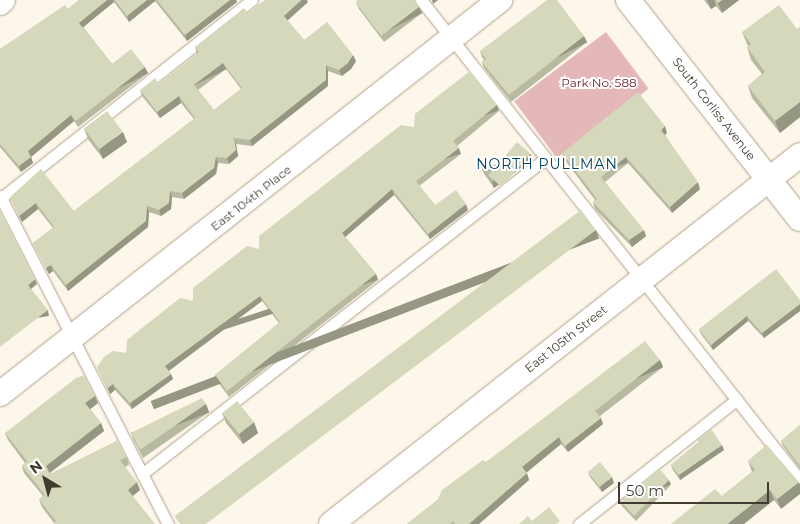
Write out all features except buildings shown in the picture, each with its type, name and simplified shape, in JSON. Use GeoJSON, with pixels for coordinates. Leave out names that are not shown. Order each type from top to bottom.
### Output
{"type":"FeatureCollection","features":[{"type":"Feature","properties":{"kind":"street"},"geometry":{"type":"LineString","coordinates":[[0,3],[3,0]]}},
{"type":"Feature","properties":{"kind":"street","name":"East 104th Place"},"geometry":{"type":"LineString","coordinates":[[0,394],[73,339],[500,0]]}},
{"type":"Feature","properties":{"kind":"street","name":"South Corliss Avenue"},"geometry":{"type":"LineString","coordinates":[[628,0],[800,219]]}},
{"type":"Feature","properties":{"kind":"street","name":"East 105th Street"},"geometry":{"type":"LineString","coordinates":[[331,524],[800,155]]}},
{"type":"Feature","properties":{"kind":"lane"},"geometry":{"type":"LineString","coordinates":[[168,524],[1,197],[252,0]]}},
{"type":"Feature","properties":{"kind":"lane"},"geometry":{"type":"LineString","coordinates":[[421,0],[800,480]]}},
{"type":"Feature","properties":{"kind":"lane"},"geometry":{"type":"LineString","coordinates":[[142,474],[546,158]]}},
{"type":"Feature","properties":{"kind":"lane"},"geometry":{"type":"LineString","coordinates":[[579,524],[737,400]]}},
{"type":"Feature","properties":{"kind":"green space","name":"Park No. 588"},"geometry":{"type":"Polygon","coordinates":[[[606,32],[649,89],[557,158],[514,101],[606,32]]]}},
{"type":"Feature","properties":{"kind":"district","name":"NORTH PULLMAN"},"geometry":{"type":"Point","coordinates":[547,164]}}]}
